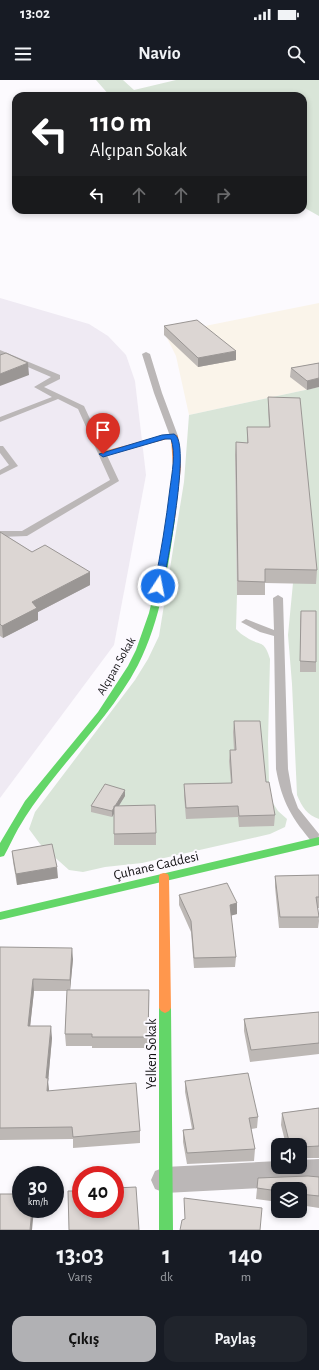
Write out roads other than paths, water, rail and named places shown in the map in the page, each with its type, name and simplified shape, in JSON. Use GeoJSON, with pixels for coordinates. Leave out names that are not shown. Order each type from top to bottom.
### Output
{"type":"FeatureCollection","features":[{"type":"Feature","properties":{"kind":"street"},"geometry":{"type":"LineString","coordinates":[[103,454],[165,437],[174,436]]}},
{"type":"Feature","properties":{"kind":"street","name":"Alçıpan Sokak"},"geometry":{"type":"LineString","coordinates":[[0,853],[7,835],[27,805],[86,734],[115,695],[133,666],[144,642],[152,614],[169,531],[176,475],[177,445],[174,436]]}},
{"type":"Feature","properties":{"kind":"street","name":"Çuhane Caddesi"},"geometry":{"type":"LineString","coordinates":[[0,916],[319,841]]}},
{"type":"Feature","properties":{"kind":"street","name":"Yelken Sokak"},"geometry":{"type":"LineString","coordinates":[[164,877],[166,1230]]}},
{"type":"Feature","properties":{"kind":"street"},"geometry":{"type":"LineString","coordinates":[[165,1180],[319,1172]]}},
{"type":"Feature","properties":{"kind":"lane"},"geometry":{"type":"LineString","coordinates":[[0,352],[58,377],[38,387],[81,408],[115,481],[24,534],[0,534]]}},
{"type":"Feature","properties":{"kind":"lane"},"geometry":{"type":"LineString","coordinates":[[146,354],[158,393],[174,436]]}},
{"type":"Feature","properties":{"kind":"lane"},"geometry":{"type":"LineString","coordinates":[[0,420],[57,397]]}},
{"type":"Feature","properties":{"kind":"lane"},"geometry":{"type":"LineString","coordinates":[[0,448],[14,466],[0,473]]}},
{"type":"Feature","properties":{"kind":"lane"},"geometry":{"type":"LineString","coordinates":[[278,598],[282,769],[285,790],[289,804],[299,819],[319,841]]}},
{"type":"Feature","properties":{"kind":"lane"},"geometry":{"type":"LineString","coordinates":[[246,622],[262,630],[279,634]]}}]}
